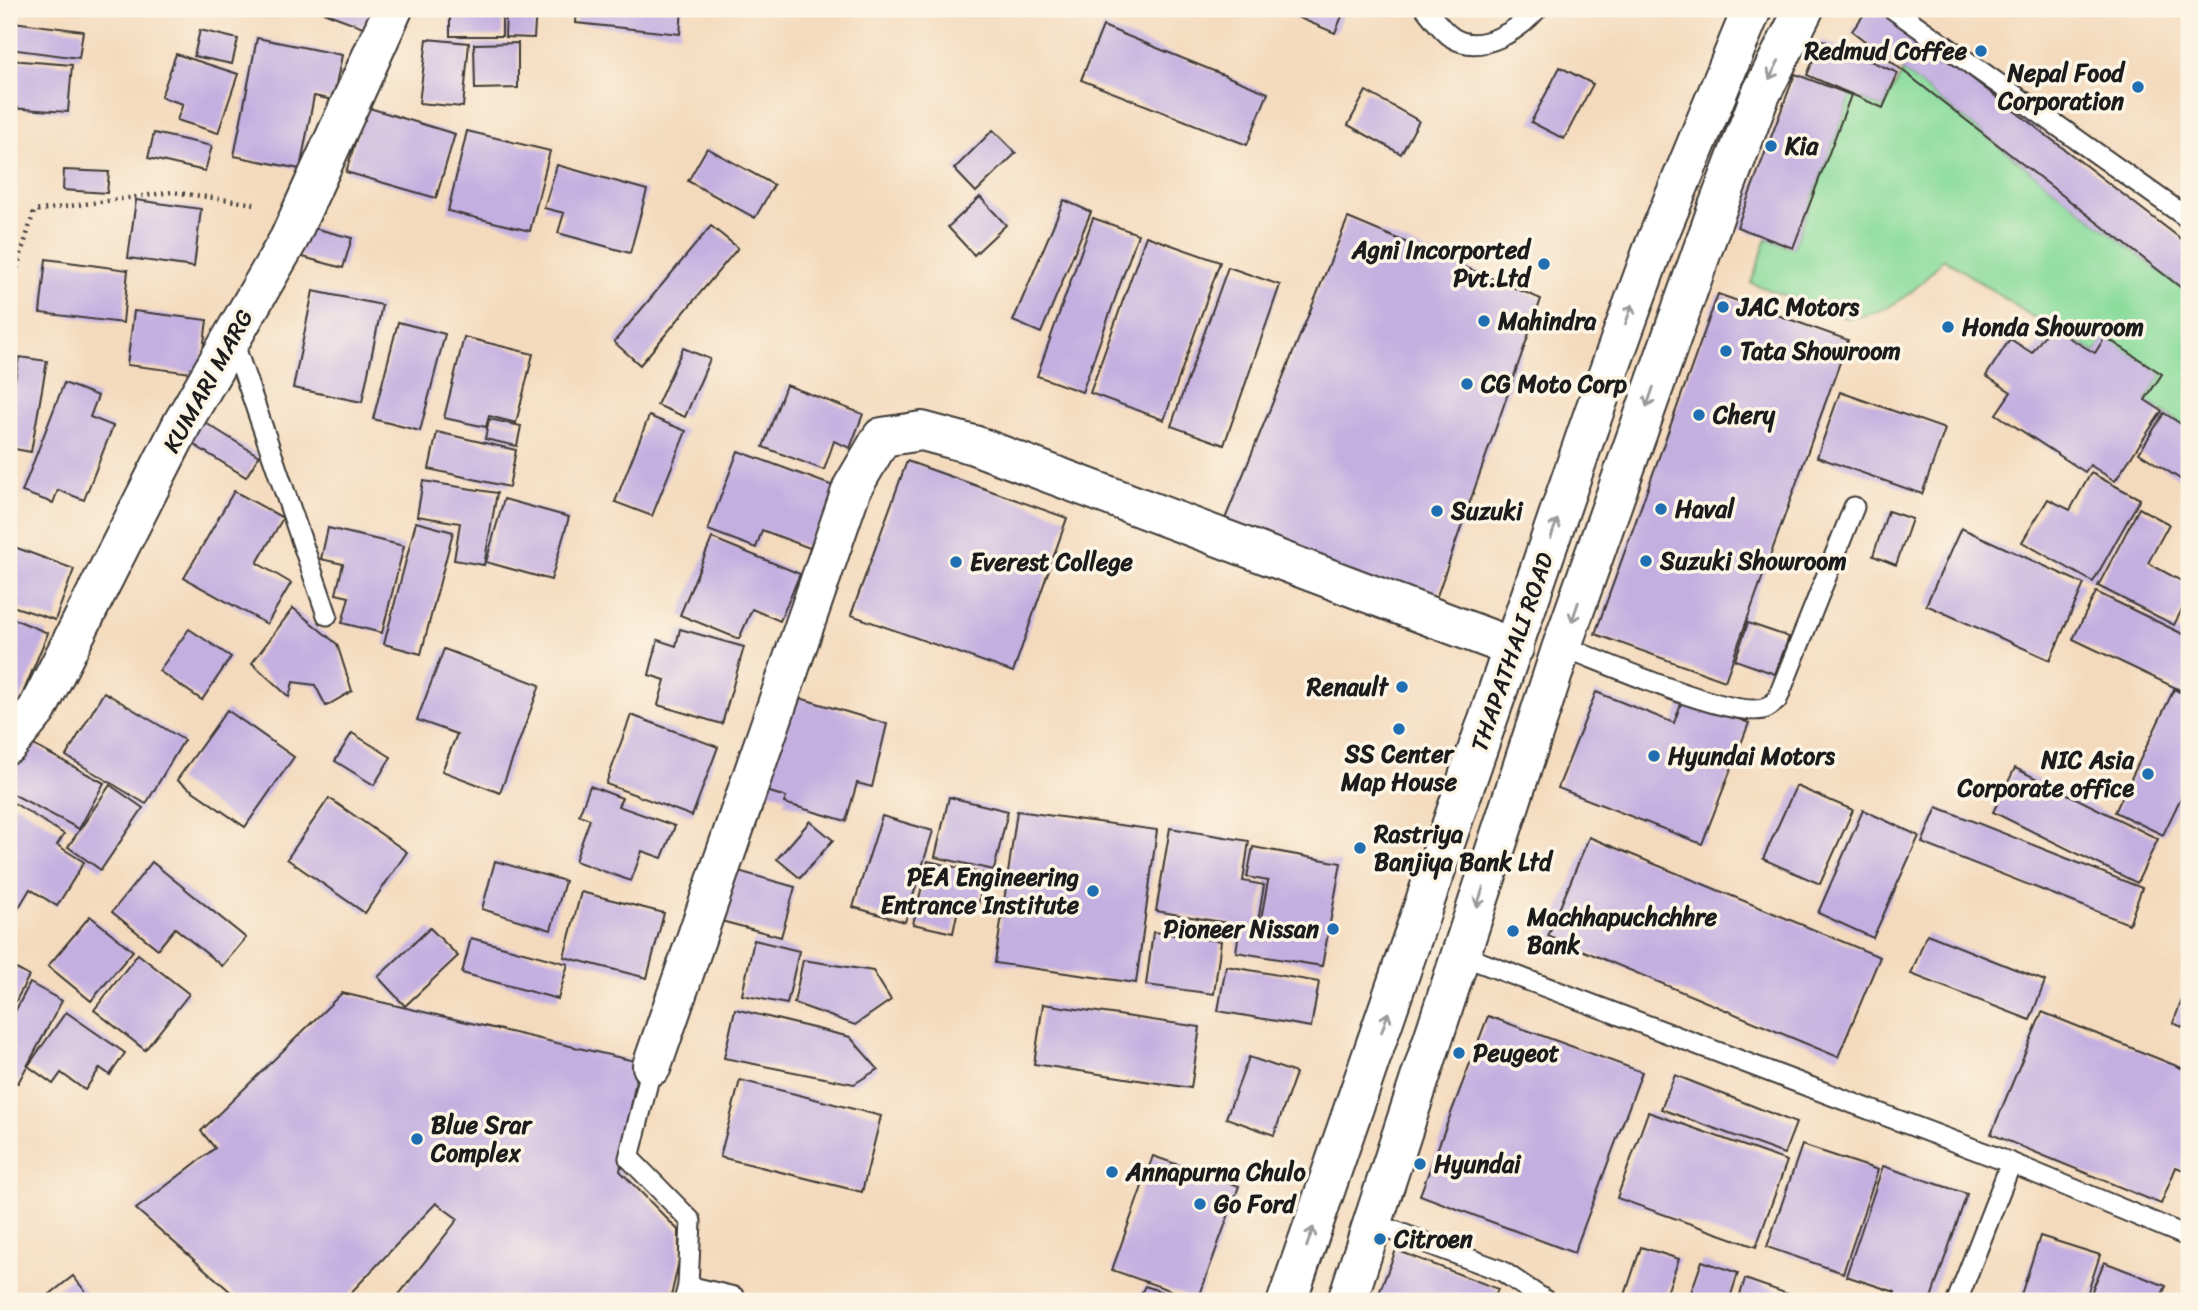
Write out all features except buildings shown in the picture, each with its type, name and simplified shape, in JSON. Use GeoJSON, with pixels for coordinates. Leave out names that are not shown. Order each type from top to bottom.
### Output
{"type":"FeatureCollection","features":[{"type":"Feature","properties":{"kind":"main road","name":"KUMARI MARG"},"geometry":{"type":"LineString","coordinates":[[9,744],[37,709],[181,424],[289,239],[393,9]]}},
{"type":"Feature","properties":{"kind":"main road","name":"THAPATHALI ROAD"},"geometry":{"type":"LineString","coordinates":[[1287,1301],[1653,249],[1752,9]]}},
{"type":"Feature","properties":{"kind":"main road","name":"THAPATHALI ROAD"},"geometry":{"type":"LineString","coordinates":[[1347,1301],[1562,646],[1717,209],[1760,96],[1804,9]]}},
{"type":"Feature","properties":{"kind":"main road"},"geometry":{"type":"LineString","coordinates":[[652,1066],[852,488],[882,437],[922,431],[974,445],[1514,648]]}},
{"type":"Feature","properties":{"kind":"lane"},"geometry":{"type":"LineString","coordinates":[[1426,9],[1454,39],[1475,42],[1498,38],[1510,32],[1537,9]]}},
{"type":"Feature","properties":{"kind":"lane"},"geometry":{"type":"LineString","coordinates":[[1893,9],[2189,219]]}},
{"type":"Feature","properties":{"kind":"lane"},"geometry":{"type":"LineString","coordinates":[[232,338],[327,615]]}},
{"type":"Feature","properties":{"kind":"lane"},"geometry":{"type":"LineString","coordinates":[[1562,646],[1715,703],[1743,709],[1764,709],[1777,700],[1854,507]]}},
{"type":"Feature","properties":{"kind":"lane"},"geometry":{"type":"LineString","coordinates":[[1461,955],[2011,1163],[2189,1237]]}},
{"type":"Feature","properties":{"kind":"lane"},"geometry":{"type":"LineString","coordinates":[[652,1066],[629,1158],[691,1221],[686,1294],[734,1297],[732,1301]]}},
{"type":"Feature","properties":{"kind":"lane"},"geometry":{"type":"LineString","coordinates":[[1957,1301],[2011,1163]]}},
{"type":"Feature","properties":{"kind":"lane"},"geometry":{"type":"LineString","coordinates":[[1373,1223],[1502,1271],[1546,1301]]}},
{"type":"Feature","properties":{"kind":"path"},"geometry":{"type":"LineString","coordinates":[[9,295],[34,211],[172,192],[254,204],[289,239]]}},
{"type":"Feature","properties":{"kind":"green space"},"geometry":{"type":"Polygon","coordinates":[[[1903,71],[2189,294],[2189,429],[2145,400],[2162,374],[2105,338],[2095,353],[2067,335],[2065,338],[1943,258],[1913,291],[1901,299],[1876,312],[1846,318],[1751,283],[1767,239],[1793,248],[1851,95],[1883,108],[1903,71]]]}},
{"type":"Feature","properties":{"kind":"place","name":"Redmud Coffee"},"geometry":{"type":"Point","coordinates":[1981,51]}},
{"type":"Feature","properties":{"kind":"place","name":"Nepal Food Corporation"},"geometry":{"type":"Point","coordinates":[2138,87]}},
{"type":"Feature","properties":{"kind":"place","name":"Kia"},"geometry":{"type":"Point","coordinates":[1771,146]}},
{"type":"Feature","properties":{"kind":"place","name":"Agni Incorported Pvt.Ltd"},"geometry":{"type":"Point","coordinates":[1544,264]}},
{"type":"Feature","properties":{"kind":"place","name":"JAC Motors"},"geometry":{"type":"Point","coordinates":[1723,307]}},
{"type":"Feature","properties":{"kind":"place","name":"Mahindra"},"geometry":{"type":"Point","coordinates":[1484,321]}},
{"type":"Feature","properties":{"kind":"place","name":"Honda Showroom"},"geometry":{"type":"Point","coordinates":[1948,327]}},
{"type":"Feature","properties":{"kind":"place","name":"Tata Showroom"},"geometry":{"type":"Point","coordinates":[1726,351]}},
{"type":"Feature","properties":{"kind":"place","name":"CG Moto Corp"},"geometry":{"type":"Point","coordinates":[1467,384]}},
{"type":"Feature","properties":{"kind":"place","name":"Chery"},"geometry":{"type":"Point","coordinates":[1699,415]}},
{"type":"Feature","properties":{"kind":"place","name":"Haval"},"geometry":{"type":"Point","coordinates":[1661,509]}},
{"type":"Feature","properties":{"kind":"place","name":"Suzuki"},"geometry":{"type":"Point","coordinates":[1437,511]}},
{"type":"Feature","properties":{"kind":"place","name":"Suzuki Showroom"},"geometry":{"type":"Point","coordinates":[1646,561]}},
{"type":"Feature","properties":{"kind":"place","name":"Everest College"},"geometry":{"type":"Point","coordinates":[956,562]}},
{"type":"Feature","properties":{"kind":"place","name":"Renault"},"geometry":{"type":"Point","coordinates":[1402,687]}},
{"type":"Feature","properties":{"kind":"place","name":"SS Center Map House"},"geometry":{"type":"Point","coordinates":[1399,729]}},
{"type":"Feature","properties":{"kind":"place","name":"Hyundai Motors"},"geometry":{"type":"Point","coordinates":[1654,756]}},
{"type":"Feature","properties":{"kind":"place","name":"NIC Asia Corporate office"},"geometry":{"type":"Point","coordinates":[2148,774]}},
{"type":"Feature","properties":{"kind":"place","name":"Rastriya Banjiya Bank Ltd"},"geometry":{"type":"Point","coordinates":[1360,848]}},
{"type":"Feature","properties":{"kind":"place","name":"PEA Engineering Entrance Institute"},"geometry":{"type":"Point","coordinates":[1093,891]}},
{"type":"Feature","properties":{"kind":"place","name":"Pioneer Nissan"},"geometry":{"type":"Point","coordinates":[1333,929]}},
{"type":"Feature","properties":{"kind":"place","name":"Machhapuchchhre Bank"},"geometry":{"type":"Point","coordinates":[1513,931]}},
{"type":"Feature","properties":{"kind":"place","name":"Peugeot"},"geometry":{"type":"Point","coordinates":[1459,1053]}},
{"type":"Feature","properties":{"kind":"place","name":"Blue Srar Complex"},"geometry":{"type":"Point","coordinates":[417,1139]}},
{"type":"Feature","properties":{"kind":"place","name":"Hyundai"},"geometry":{"type":"Point","coordinates":[1420,1164]}},
{"type":"Feature","properties":{"kind":"place","name":"Annapurna Chulo"},"geometry":{"type":"Point","coordinates":[1112,1172]}},
{"type":"Feature","properties":{"kind":"place","name":"Go Ford"},"geometry":{"type":"Point","coordinates":[1200,1204]}},
{"type":"Feature","properties":{"kind":"place","name":"Citroen"},"geometry":{"type":"Point","coordinates":[1380,1239]}}]}
